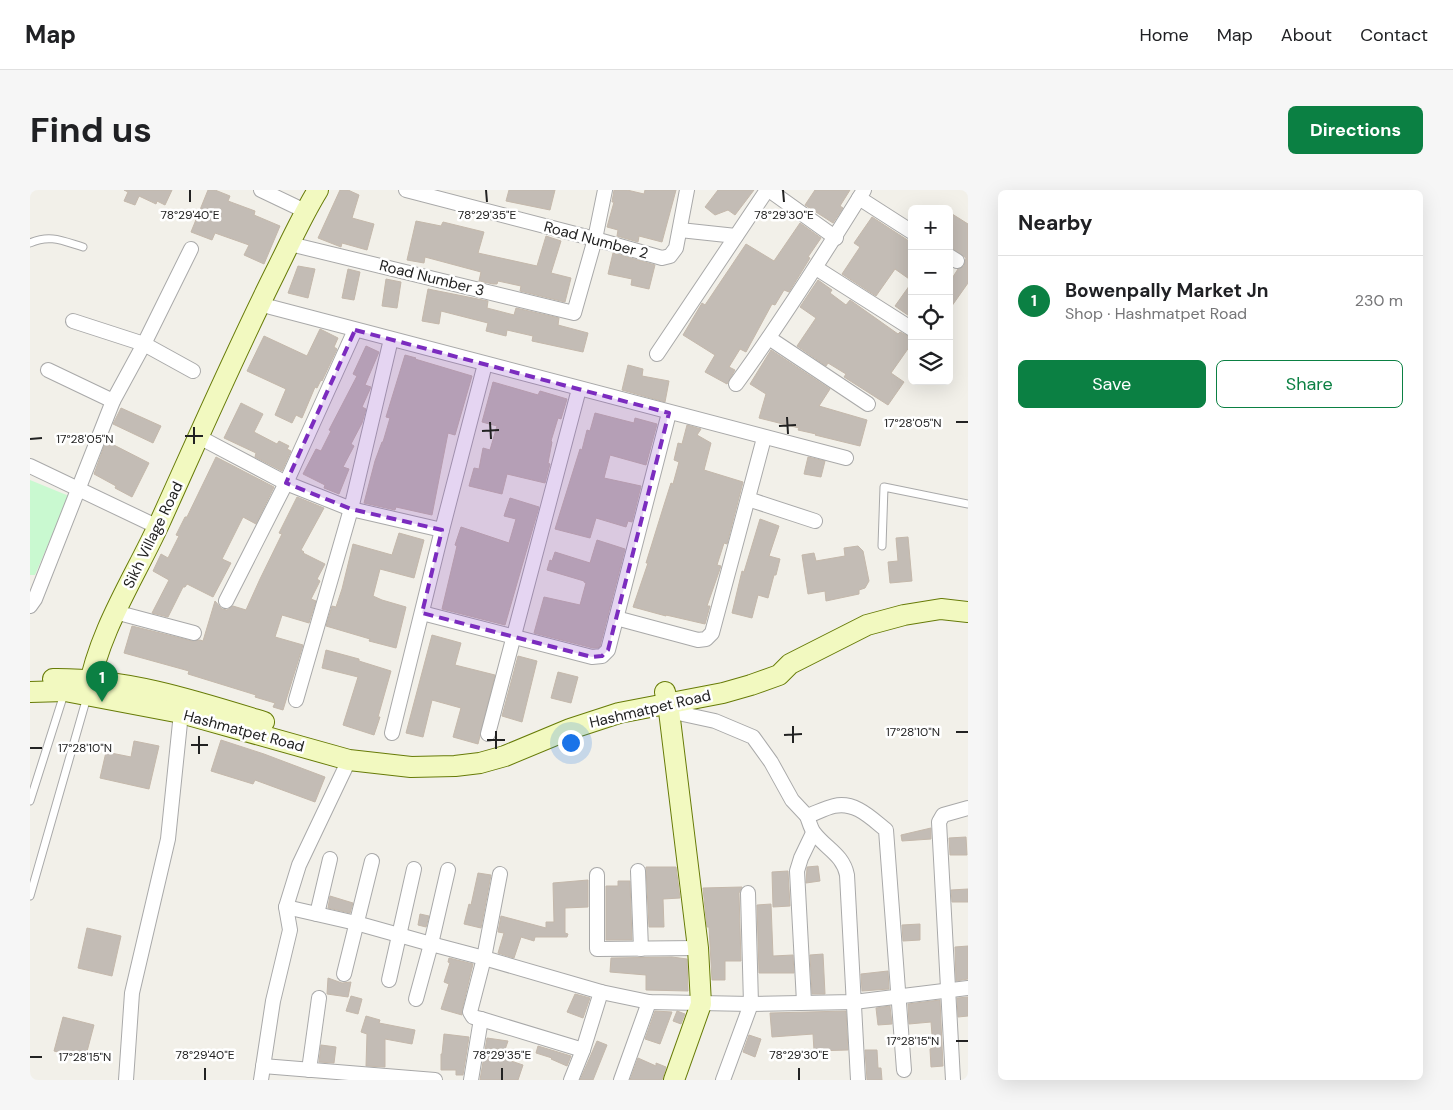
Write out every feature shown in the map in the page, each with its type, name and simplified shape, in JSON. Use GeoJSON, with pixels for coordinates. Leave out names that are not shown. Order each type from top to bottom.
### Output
{"type":"FeatureCollection","features":[{"type":"Feature","properties":{"kind":"main road","name":"Sikh Village Road"},"geometry":{"type":"LineString","coordinates":[[89,687],[96,660],[115,612],[158,527],[259,304],[305,211],[318,190]]}},
{"type":"Feature","properties":{"kind":"main road","name":"Hashmatpet Road"},"geometry":{"type":"LineString","coordinates":[[89,687],[349,760],[412,762],[455,766],[480,763],[505,756],[570,729],[619,713],[667,702],[776,664],[790,664],[867,625],[904,615],[941,609],[968,612]]}},
{"type":"Feature","properties":{"kind":"main road"},"geometry":{"type":"LineString","coordinates":[[30,679],[67,685],[182,697],[353,750],[412,762]]}},
{"type":"Feature","properties":{"kind":"main road"},"geometry":{"type":"LineString","coordinates":[[30,692],[67,685]]}},
{"type":"Feature","properties":{"kind":"main road"},"geometry":{"type":"LineString","coordinates":[[667,702],[698,948],[701,1004],[674,1080]]}},
{"type":"Feature","properties":{"kind":"street"},"geometry":{"type":"LineString","coordinates":[[262,190],[305,211]]}},
{"type":"Feature","properties":{"kind":"street","name":"Road Number 2"},"geometry":{"type":"LineString","coordinates":[[406,190],[662,258],[670,256],[676,248],[687,190]]}},
{"type":"Feature","properties":{"kind":"street"},"geometry":{"type":"LineString","coordinates":[[595,239],[604,190]]}},
{"type":"Feature","properties":{"kind":"street"},"geometry":{"type":"LineString","coordinates":[[657,354],[768,190],[836,238]]}},
{"type":"Feature","properties":{"kind":"street"},"geometry":{"type":"LineString","coordinates":[[736,384],[836,238],[862,194],[908,229]]}},
{"type":"Feature","properties":{"kind":"street"},"geometry":{"type":"LineString","coordinates":[[680,230],[736,236]]}},
{"type":"Feature","properties":{"kind":"street","name":"Road Number 3"},"geometry":{"type":"LineString","coordinates":[[290,244],[574,313],[595,239]]}},
{"type":"Feature","properties":{"kind":"street"},"geometry":{"type":"LineString","coordinates":[[30,606],[35,599],[113,401],[144,344],[191,249]]}},
{"type":"Feature","properties":{"kind":"street"},"geometry":{"type":"LineString","coordinates":[[816,268],[908,326]]}},
{"type":"Feature","properties":{"kind":"street"},"geometry":{"type":"LineString","coordinates":[[259,304],[846,458]]}},
{"type":"Feature","properties":{"kind":"street"},"geometry":{"type":"LineString","coordinates":[[73,321],[144,344],[193,371]]}},
{"type":"Feature","properties":{"kind":"street"},"geometry":{"type":"LineString","coordinates":[[226,600],[286,483],[355,330]]}},
{"type":"Feature","properties":{"kind":"street"},"geometry":{"type":"LineString","coordinates":[[769,338],[868,404]]}},
{"type":"Feature","properties":{"kind":"street"},"geometry":{"type":"LineString","coordinates":[[296,700],[351,509],[392,339]]}},
{"type":"Feature","properties":{"kind":"street"},"geometry":{"type":"LineString","coordinates":[[392,733],[485,364]]}},
{"type":"Feature","properties":{"kind":"street"},"geometry":{"type":"LineString","coordinates":[[48,370],[113,401]]}},
{"type":"Feature","properties":{"kind":"street"},"geometry":{"type":"LineString","coordinates":[[488,734],[579,389]]}},
{"type":"Feature","properties":{"kind":"street"},"geometry":{"type":"LineString","coordinates":[[422,613],[592,657],[602,656],[608,650],[669,413]]}},
{"type":"Feature","properties":{"kind":"street"},"geometry":{"type":"LineString","coordinates":[[199,437],[286,483],[351,509],[442,530]]}},
{"type":"Feature","properties":{"kind":"street"},"geometry":{"type":"LineString","coordinates":[[616,618],[698,640],[706,639],[712,634],[764,438]]}},
{"type":"Feature","properties":{"kind":"street"},"geometry":{"type":"LineString","coordinates":[[30,466],[158,527]]}},
{"type":"Feature","properties":{"kind":"street"},"geometry":{"type":"LineString","coordinates":[[748,499],[815,521]]}},
{"type":"Feature","properties":{"kind":"street"},"geometry":{"type":"LineString","coordinates":[[115,612],[194,633]]}},
{"type":"Feature","properties":{"kind":"street"},"geometry":{"type":"LineString","coordinates":[[667,702],[753,736],[771,762],[792,800],[807,816],[814,833],[845,865],[858,1080]]}},
{"type":"Feature","properties":{"kind":"street"},"geometry":{"type":"LineString","coordinates":[[126,1080],[132,993],[168,839],[182,713]]}},
{"type":"Feature","properties":{"kind":"street"},"geometry":{"type":"LineString","coordinates":[[349,760],[299,865],[286,907],[290,930],[274,1001],[262,1073],[309,1070],[435,1080]]}},
{"type":"Feature","properties":{"kind":"street"},"geometry":{"type":"LineString","coordinates":[[807,816],[835,806],[850,806],[861,810],[886,830],[904,1070]]}},
{"type":"Feature","properties":{"kind":"street"},"geometry":{"type":"LineString","coordinates":[[953,1080],[939,822],[943,815],[968,808]]}},
{"type":"Feature","properties":{"kind":"street"},"geometry":{"type":"LineString","coordinates":[[804,1002],[798,871],[801,858],[814,833]]}},
{"type":"Feature","properties":{"kind":"street"},"geometry":{"type":"LineString","coordinates":[[317,914],[330,859]]}},
{"type":"Feature","properties":{"kind":"street"},"geometry":{"type":"LineString","coordinates":[[344,974],[372,860]]}},
{"type":"Feature","properties":{"kind":"street"},"geometry":{"type":"LineString","coordinates":[[388,980],[400,935],[414,868]]}},
{"type":"Feature","properties":{"kind":"street"},"geometry":{"type":"LineString","coordinates":[[416,999],[448,870]]}},
{"type":"Feature","properties":{"kind":"street"},"geometry":{"type":"LineString","coordinates":[[638,871],[641,949]]}},
{"type":"Feature","properties":{"kind":"street"},"geometry":{"type":"LineString","coordinates":[[500,874],[484,958],[470,1012],[473,1017],[583,1050]]}},
{"type":"Feature","properties":{"kind":"street"},"geometry":{"type":"LineString","coordinates":[[597,875],[597,949],[698,948]]}},
{"type":"Feature","properties":{"kind":"street"},"geometry":{"type":"LineString","coordinates":[[723,1080],[752,1004],[748,892]]}},
{"type":"Feature","properties":{"kind":"street"},"geometry":{"type":"LineString","coordinates":[[286,907],[356,922],[601,992],[649,1002],[701,1004],[854,1002],[968,988]]}},
{"type":"Feature","properties":{"kind":"street"},"geometry":{"type":"LineString","coordinates":[[571,1080],[583,1050],[601,992]]}},
{"type":"Feature","properties":{"kind":"street"},"geometry":{"type":"LineString","coordinates":[[309,1070],[319,998]]}},
{"type":"Feature","properties":{"kind":"street"},"geometry":{"type":"LineString","coordinates":[[622,1080],[649,1002]]}},
{"type":"Feature","properties":{"kind":"street"},"geometry":{"type":"LineString","coordinates":[[471,1080],[481,1019]]}},
{"type":"Feature","properties":{"kind":"lane"},"geometry":{"type":"LineString","coordinates":[[30,243],[38,239],[52,238],[83,247]]}},
{"type":"Feature","properties":{"kind":"lane"},"geometry":{"type":"LineString","coordinates":[[882,546],[884,488],[968,504]]}},
{"type":"Feature","properties":{"kind":"lane"},"geometry":{"type":"LineString","coordinates":[[30,801],[67,685]]}},
{"type":"Feature","properties":{"kind":"lane","name":"Sikh Village Road"},"geometry":{"type":"LineString","coordinates":[[30,896],[89,687]]}},
{"type":"Feature","properties":{"kind":"highlighted area"},"geometry":{"type":"Polygon","coordinates":[[[355,330],[669,413],[608,650],[602,656],[592,657],[422,613],[442,530],[351,509],[286,483],[355,330]]]}},
{"type":"Feature","properties":{"kind":"green space"},"geometry":{"type":"Polygon","coordinates":[[[30,480],[69,496],[35,575],[30,575],[30,480]]]}},
{"type":"Feature","properties":{"kind":"building"},"geometry":{"type":"Polygon","coordinates":[[[124,190],[172,190],[165,205],[157,201],[156,204],[139,196],[135,205],[124,201],[128,192],[124,190]]]}},
{"type":"Feature","properties":{"kind":"building"},"geometry":{"type":"Polygon","coordinates":[[[208,190],[215,190],[230,196],[228,201],[255,211],[254,215],[280,226],[264,264],[244,255],[249,245],[215,233],[212,240],[191,232],[208,190]]]}},
{"type":"Feature","properties":{"kind":"building"},"geometry":{"type":"Polygon","coordinates":[[[340,190],[348,190],[359,195],[352,218],[374,224],[367,250],[342,243],[341,247],[318,238],[340,190]]]}},
{"type":"Feature","properties":{"kind":"building"},"geometry":{"type":"Polygon","coordinates":[[[509,190],[555,190],[550,210],[506,201],[509,190]]]}},
{"type":"Feature","properties":{"kind":"building"},"geometry":{"type":"Polygon","coordinates":[[[614,190],[627,190],[644,194],[645,190],[676,190],[662,242],[639,236],[638,242],[617,236],[618,230],[607,227],[614,202],[612,202],[614,190]]]}},
{"type":"Feature","properties":{"kind":"building"},"geometry":{"type":"Polygon","coordinates":[[[718,190],[754,190],[735,215],[728,210],[715,215],[705,207],[718,190]]]}},
{"type":"Feature","properties":{"kind":"building"},"geometry":{"type":"Polygon","coordinates":[[[815,190],[850,190],[840,206],[843,208],[833,223],[805,205],[815,190]]]}},
{"type":"Feature","properties":{"kind":"building"},"geometry":{"type":"Polygon","coordinates":[[[953,215],[968,224],[968,283],[953,304],[953,277],[958,269],[964,266],[966,258],[953,249],[953,215]]]}},
{"type":"Feature","properties":{"kind":"building"},"geometry":{"type":"Polygon","coordinates":[[[872,217],[908,240],[908,278],[895,269],[876,296],[842,274],[860,247],[854,243],[872,217]]]}},
{"type":"Feature","properties":{"kind":"building"},"geometry":{"type":"Polygon","coordinates":[[[416,221],[441,226],[443,222],[484,232],[478,253],[537,266],[546,236],[561,241],[551,273],[571,278],[565,302],[520,291],[521,286],[498,281],[497,284],[493,284],[479,281],[481,272],[425,257],[424,263],[407,260],[416,221]]]}},
{"type":"Feature","properties":{"kind":"building"},"geometry":{"type":"Polygon","coordinates":[[[800,223],[821,238],[789,292],[784,290],[775,305],[772,304],[746,352],[740,349],[729,367],[735,370],[727,384],[705,372],[715,355],[683,335],[702,303],[705,305],[746,244],[774,261],[800,223]]]}},
{"type":"Feature","properties":{"kind":"building"},"geometry":{"type":"Polygon","coordinates":[[[613,253],[655,265],[649,289],[631,285],[632,279],[608,274],[613,253]]]}},
{"type":"Feature","properties":{"kind":"building"},"geometry":{"type":"Polygon","coordinates":[[[298,266],[315,269],[308,298],[288,293],[298,266]]]}},
{"type":"Feature","properties":{"kind":"building"},"geometry":{"type":"Polygon","coordinates":[[[348,269],[360,272],[354,300],[342,298],[348,269]]]}},
{"type":"Feature","properties":{"kind":"building"},"geometry":{"type":"Polygon","coordinates":[[[386,279],[401,282],[397,308],[382,306],[386,279]]]}},
{"type":"Feature","properties":{"kind":"building"},"geometry":{"type":"Polygon","coordinates":[[[818,280],[832,290],[830,293],[846,305],[850,300],[898,334],[900,332],[908,336],[908,349],[891,373],[904,382],[888,405],[844,377],[846,374],[828,363],[826,366],[797,346],[816,318],[800,307],[818,280]]]}},
{"type":"Feature","properties":{"kind":"building"},"geometry":{"type":"Polygon","coordinates":[[[908,288],[908,315],[895,306],[908,288]]]}},
{"type":"Feature","properties":{"kind":"building"},"geometry":{"type":"Polygon","coordinates":[[[428,289],[488,301],[487,308],[514,315],[516,308],[559,318],[558,325],[588,333],[583,352],[532,341],[533,336],[507,330],[506,336],[486,331],[488,323],[441,311],[439,324],[422,321],[428,289]]]}},
{"type":"Feature","properties":{"kind":"building"},"geometry":{"type":"Polygon","coordinates":[[[320,329],[338,338],[334,347],[337,349],[322,381],[317,388],[315,387],[302,418],[296,415],[292,423],[275,415],[286,389],[247,371],[264,336],[307,356],[320,329]]]}},
{"type":"Feature","properties":{"kind":"building"},"geometry":{"type":"Polygon","coordinates":[[[366,346],[379,352],[365,385],[371,387],[362,407],[366,409],[362,423],[351,444],[354,446],[343,467],[349,469],[339,494],[324,488],[325,485],[303,474],[316,449],[321,451],[331,431],[329,430],[357,376],[353,374],[366,346]]]}},
{"type":"Feature","properties":{"kind":"building"},"geometry":{"type":"Polygon","coordinates":[[[771,350],[830,389],[819,406],[867,420],[860,446],[759,418],[766,394],[750,384],[771,350]]]}},
{"type":"Feature","properties":{"kind":"building"},"geometry":{"type":"Polygon","coordinates":[[[405,355],[472,376],[455,435],[448,433],[432,515],[396,507],[395,510],[364,503],[375,461],[390,418],[386,417],[405,355]]]}},
{"type":"Feature","properties":{"kind":"building"},"geometry":{"type":"Polygon","coordinates":[[[628,365],[643,369],[642,376],[669,381],[665,402],[622,390],[628,365]]]}},
{"type":"Feature","properties":{"kind":"building"},"geometry":{"type":"Polygon","coordinates":[[[493,382],[538,395],[540,391],[567,399],[561,419],[558,418],[551,441],[548,463],[550,464],[545,483],[507,474],[502,494],[469,486],[474,468],[479,469],[483,448],[490,450],[497,426],[482,422],[493,382]]]}},
{"type":"Feature","properties":{"kind":"building"},"geometry":{"type":"Polygon","coordinates":[[[241,403],[263,414],[254,432],[277,444],[279,441],[289,446],[287,449],[291,451],[282,471],[255,457],[256,453],[224,438],[241,403]]]}},
{"type":"Feature","properties":{"kind":"building"},"geometry":{"type":"Polygon","coordinates":[[[121,408],[161,426],[153,443],[113,424],[121,408]]]}},
{"type":"Feature","properties":{"kind":"building"},"geometry":{"type":"Polygon","coordinates":[[[595,413],[634,423],[635,418],[657,424],[646,465],[610,455],[604,478],[641,486],[632,522],[628,521],[626,527],[596,518],[590,538],[555,529],[580,449],[582,450],[587,430],[590,431],[595,413]]]}},
{"type":"Feature","properties":{"kind":"building"},"geometry":{"type":"Polygon","coordinates":[[[687,425],[701,429],[697,435],[711,443],[704,470],[743,482],[727,544],[724,543],[717,565],[721,566],[707,606],[710,606],[705,624],[633,607],[671,483],[673,484],[679,462],[674,460],[678,443],[682,444],[687,425]]]}},
{"type":"Feature","properties":{"kind":"building"},"geometry":{"type":"Polygon","coordinates":[[[106,441],[149,463],[132,497],[94,474],[106,441]]]}},
{"type":"Feature","properties":{"kind":"building"},"geometry":{"type":"Polygon","coordinates":[[[216,457],[274,487],[256,524],[243,517],[222,559],[231,563],[213,597],[187,584],[183,587],[168,617],[152,613],[169,580],[153,571],[161,554],[168,558],[179,536],[176,535],[185,517],[187,517],[216,457]]]}},
{"type":"Feature","properties":{"kind":"building"},"geometry":{"type":"Polygon","coordinates":[[[808,457],[825,461],[821,477],[804,474],[808,457]]]}},
{"type":"Feature","properties":{"kind":"building"},"geometry":{"type":"Polygon","coordinates":[[[297,497],[324,508],[301,550],[303,553],[325,564],[317,579],[320,581],[311,599],[316,601],[309,623],[282,615],[275,637],[303,645],[283,710],[273,707],[275,703],[255,697],[256,695],[188,674],[189,671],[124,653],[132,626],[192,641],[203,641],[215,601],[222,609],[227,610],[233,606],[246,610],[282,534],[279,533],[297,497]]]}},
{"type":"Feature","properties":{"kind":"building"},"geometry":{"type":"Polygon","coordinates":[[[510,498],[539,507],[505,625],[442,609],[457,546],[455,545],[461,527],[509,543],[516,519],[504,516],[510,498]]]}},
{"type":"Feature","properties":{"kind":"building"},"geometry":{"type":"Polygon","coordinates":[[[760,519],[779,526],[769,556],[780,559],[768,598],[758,595],[752,618],[732,613],[742,571],[744,572],[760,519]]]}},
{"type":"Feature","properties":{"kind":"building"},"geometry":{"type":"Polygon","coordinates":[[[399,533],[424,540],[414,578],[380,569],[373,596],[406,607],[396,648],[326,626],[332,606],[336,607],[342,589],[353,544],[392,555],[399,533]]]}},
{"type":"Feature","properties":{"kind":"building"},"geometry":{"type":"Polygon","coordinates":[[[908,537],[912,581],[890,583],[888,562],[898,561],[896,538],[908,537]]]}},
{"type":"Feature","properties":{"kind":"building"},"geometry":{"type":"Polygon","coordinates":[[[597,540],[625,549],[600,646],[593,648],[534,633],[544,597],[580,605],[586,583],[547,570],[555,552],[590,563],[597,540]]]}},
{"type":"Feature","properties":{"kind":"building"},"geometry":{"type":"Polygon","coordinates":[[[858,546],[863,551],[869,581],[865,588],[859,590],[859,594],[826,601],[825,591],[808,594],[802,555],[814,553],[816,561],[845,556],[844,548],[858,546]]]}},
{"type":"Feature","properties":{"kind":"building"},"geometry":{"type":"Polygon","coordinates":[[[432,635],[461,643],[455,665],[495,675],[478,744],[453,737],[461,708],[432,700],[423,737],[406,733],[432,635]]]}},
{"type":"Feature","properties":{"kind":"building"},"geometry":{"type":"Polygon","coordinates":[[[326,650],[359,659],[359,661],[391,671],[374,735],[343,725],[358,677],[322,668],[326,650]]]}},
{"type":"Feature","properties":{"kind":"building"},"geometry":{"type":"Polygon","coordinates":[[[518,656],[537,661],[522,722],[502,716],[518,656]]]}},
{"type":"Feature","properties":{"kind":"building"},"geometry":{"type":"Polygon","coordinates":[[[558,672],[578,677],[571,703],[551,698],[558,672]]]}},
{"type":"Feature","properties":{"kind":"building"},"geometry":{"type":"Polygon","coordinates":[[[221,740],[325,777],[315,802],[255,780],[253,784],[211,771],[221,740]]]}},
{"type":"Feature","properties":{"kind":"building"},"geometry":{"type":"Polygon","coordinates":[[[134,741],[159,746],[149,789],[100,778],[106,752],[131,757],[134,741]]]}},
{"type":"Feature","properties":{"kind":"building"},"geometry":{"type":"Polygon","coordinates":[[[931,828],[931,839],[902,841],[901,835],[931,828]]]}},
{"type":"Feature","properties":{"kind":"building"},"geometry":{"type":"Polygon","coordinates":[[[966,837],[967,855],[950,855],[949,838],[966,837]]]}},
{"type":"Feature","properties":{"kind":"building"},"geometry":{"type":"Polygon","coordinates":[[[818,866],[820,881],[806,883],[807,867],[818,866]]]}},
{"type":"Feature","properties":{"kind":"building"},"geometry":{"type":"Polygon","coordinates":[[[646,867],[676,867],[680,898],[663,899],[664,927],[649,927],[646,867]]]}},
{"type":"Feature","properties":{"kind":"building"},"geometry":{"type":"Polygon","coordinates":[[[788,871],[790,906],[773,907],[772,872],[788,871]]]}},
{"type":"Feature","properties":{"kind":"building"},"geometry":{"type":"Polygon","coordinates":[[[478,873],[491,875],[481,928],[464,924],[469,904],[471,905],[478,873]]]}},
{"type":"Feature","properties":{"kind":"building"},"geometry":{"type":"Polygon","coordinates":[[[588,880],[588,907],[565,908],[565,933],[568,934],[567,937],[535,937],[534,941],[521,937],[514,958],[498,953],[504,933],[498,932],[501,916],[546,928],[546,922],[554,922],[553,883],[588,880]]]}},
{"type":"Feature","properties":{"kind":"building"},"geometry":{"type":"Polygon","coordinates":[[[618,881],[630,881],[632,940],[606,940],[606,886],[618,886],[618,881]]]}},
{"type":"Feature","properties":{"kind":"building"},"geometry":{"type":"Polygon","coordinates":[[[742,887],[739,893],[741,961],[725,961],[725,980],[712,980],[709,927],[707,927],[703,888],[742,887]]]}},
{"type":"Feature","properties":{"kind":"building"},"geometry":{"type":"Polygon","coordinates":[[[968,889],[968,902],[952,902],[951,890],[968,889]]]}},
{"type":"Feature","properties":{"kind":"building"},"geometry":{"type":"Polygon","coordinates":[[[330,896],[353,903],[350,913],[328,908],[330,896]]]}},
{"type":"Feature","properties":{"kind":"building"},"geometry":{"type":"Polygon","coordinates":[[[771,904],[773,956],[793,955],[794,973],[759,973],[757,905],[771,904]]]}},
{"type":"Feature","properties":{"kind":"building"},"geometry":{"type":"Polygon","coordinates":[[[420,914],[429,916],[426,927],[418,925],[420,914]]]}},
{"type":"Feature","properties":{"kind":"building"},"geometry":{"type":"Polygon","coordinates":[[[920,924],[920,940],[903,941],[902,925],[920,924]]]}},
{"type":"Feature","properties":{"kind":"building"},"geometry":{"type":"Polygon","coordinates":[[[87,928],[121,936],[112,976],[78,968],[87,928]]]}},
{"type":"Feature","properties":{"kind":"building"},"geometry":{"type":"Polygon","coordinates":[[[968,946],[968,979],[956,981],[955,947],[968,946]]]}},
{"type":"Feature","properties":{"kind":"building"},"geometry":{"type":"Polygon","coordinates":[[[823,954],[825,994],[812,994],[810,955],[823,954]]]}},
{"type":"Feature","properties":{"kind":"building"},"geometry":{"type":"Polygon","coordinates":[[[672,957],[687,959],[688,991],[646,990],[646,975],[610,972],[611,958],[672,957]]]}},
{"type":"Feature","properties":{"kind":"building"},"geometry":{"type":"Polygon","coordinates":[[[449,958],[473,964],[462,1015],[441,1009],[449,984],[444,982],[450,963],[448,962],[449,958]]]}},
{"type":"Feature","properties":{"kind":"building"},"geometry":{"type":"Polygon","coordinates":[[[888,971],[889,989],[862,991],[861,974],[888,971]]]}},
{"type":"Feature","properties":{"kind":"building"},"geometry":{"type":"Polygon","coordinates":[[[328,978],[342,983],[351,982],[348,997],[327,994],[328,978]]]}},
{"type":"Feature","properties":{"kind":"building"},"geometry":{"type":"Polygon","coordinates":[[[575,994],[590,998],[583,1018],[567,1012],[575,994]]]}},
{"type":"Feature","properties":{"kind":"building"},"geometry":{"type":"Polygon","coordinates":[[[351,996],[362,999],[358,1014],[346,1011],[351,996]]]}},
{"type":"Feature","properties":{"kind":"building"},"geometry":{"type":"Polygon","coordinates":[[[968,997],[968,1016],[958,1017],[957,998],[968,997]]]}},
{"type":"Feature","properties":{"kind":"building"},"geometry":{"type":"Polygon","coordinates":[[[940,1000],[943,1066],[931,1067],[930,1049],[933,1048],[931,1022],[909,1024],[908,1004],[940,1000]]]}},
{"type":"Feature","properties":{"kind":"building"},"geometry":{"type":"Polygon","coordinates":[[[890,1006],[892,1024],[878,1025],[876,1008],[890,1006]]]}},
{"type":"Feature","properties":{"kind":"building"},"geometry":{"type":"Polygon","coordinates":[[[655,1011],[672,1012],[660,1044],[645,1039],[655,1011]]]}},
{"type":"Feature","properties":{"kind":"building"},"geometry":{"type":"Polygon","coordinates":[[[677,1011],[685,1014],[681,1024],[673,1021],[677,1011]]]}},
{"type":"Feature","properties":{"kind":"building"},"geometry":{"type":"Polygon","coordinates":[[[846,1011],[848,1050],[814,1051],[813,1034],[772,1037],[770,1013],[846,1011]]]}},
{"type":"Feature","properties":{"kind":"building"},"geometry":{"type":"Polygon","coordinates":[[[366,1016],[380,1020],[379,1023],[415,1030],[412,1044],[385,1039],[385,1067],[366,1066],[367,1034],[361,1032],[366,1016]]]}},
{"type":"Feature","properties":{"kind":"building"},"geometry":{"type":"Polygon","coordinates":[[[63,1017],[94,1025],[85,1059],[54,1051],[63,1017]]]}},
{"type":"Feature","properties":{"kind":"building"},"geometry":{"type":"Polygon","coordinates":[[[444,1034],[469,1037],[463,1075],[456,1075],[456,1070],[441,1070],[444,1034]]]}},
{"type":"Feature","properties":{"kind":"building"},"geometry":{"type":"Polygon","coordinates":[[[749,1035],[761,1039],[755,1057],[743,1052],[749,1035]]]}},
{"type":"Feature","properties":{"kind":"building"},"geometry":{"type":"Polygon","coordinates":[[[487,1038],[508,1041],[502,1058],[523,1065],[518,1080],[480,1080],[487,1038]]]}},
{"type":"Feature","properties":{"kind":"building"},"geometry":{"type":"Polygon","coordinates":[[[597,1041],[607,1045],[593,1080],[580,1080],[597,1041]]]}},
{"type":"Feature","properties":{"kind":"building"},"geometry":{"type":"Polygon","coordinates":[[[321,1045],[336,1047],[334,1063],[319,1062],[321,1045]]]}},
{"type":"Feature","properties":{"kind":"building"},"geometry":{"type":"Polygon","coordinates":[[[538,1046],[571,1056],[567,1066],[552,1058],[536,1053],[538,1046]]]}},
{"type":"Feature","properties":{"kind":"building"},"geometry":{"type":"Polygon","coordinates":[[[865,1050],[877,1050],[878,1068],[881,1068],[882,1080],[867,1080],[865,1050]]]}},
{"type":"Feature","properties":{"kind":"building"},"geometry":{"type":"Polygon","coordinates":[[[638,1058],[656,1066],[656,1063],[666,1067],[662,1080],[630,1080],[638,1058]]]}},
{"type":"Feature","properties":{"kind":"place","name":"Bowenpally Market Jn"},"geometry":{"type":"Point","coordinates":[102,702]}}]}
